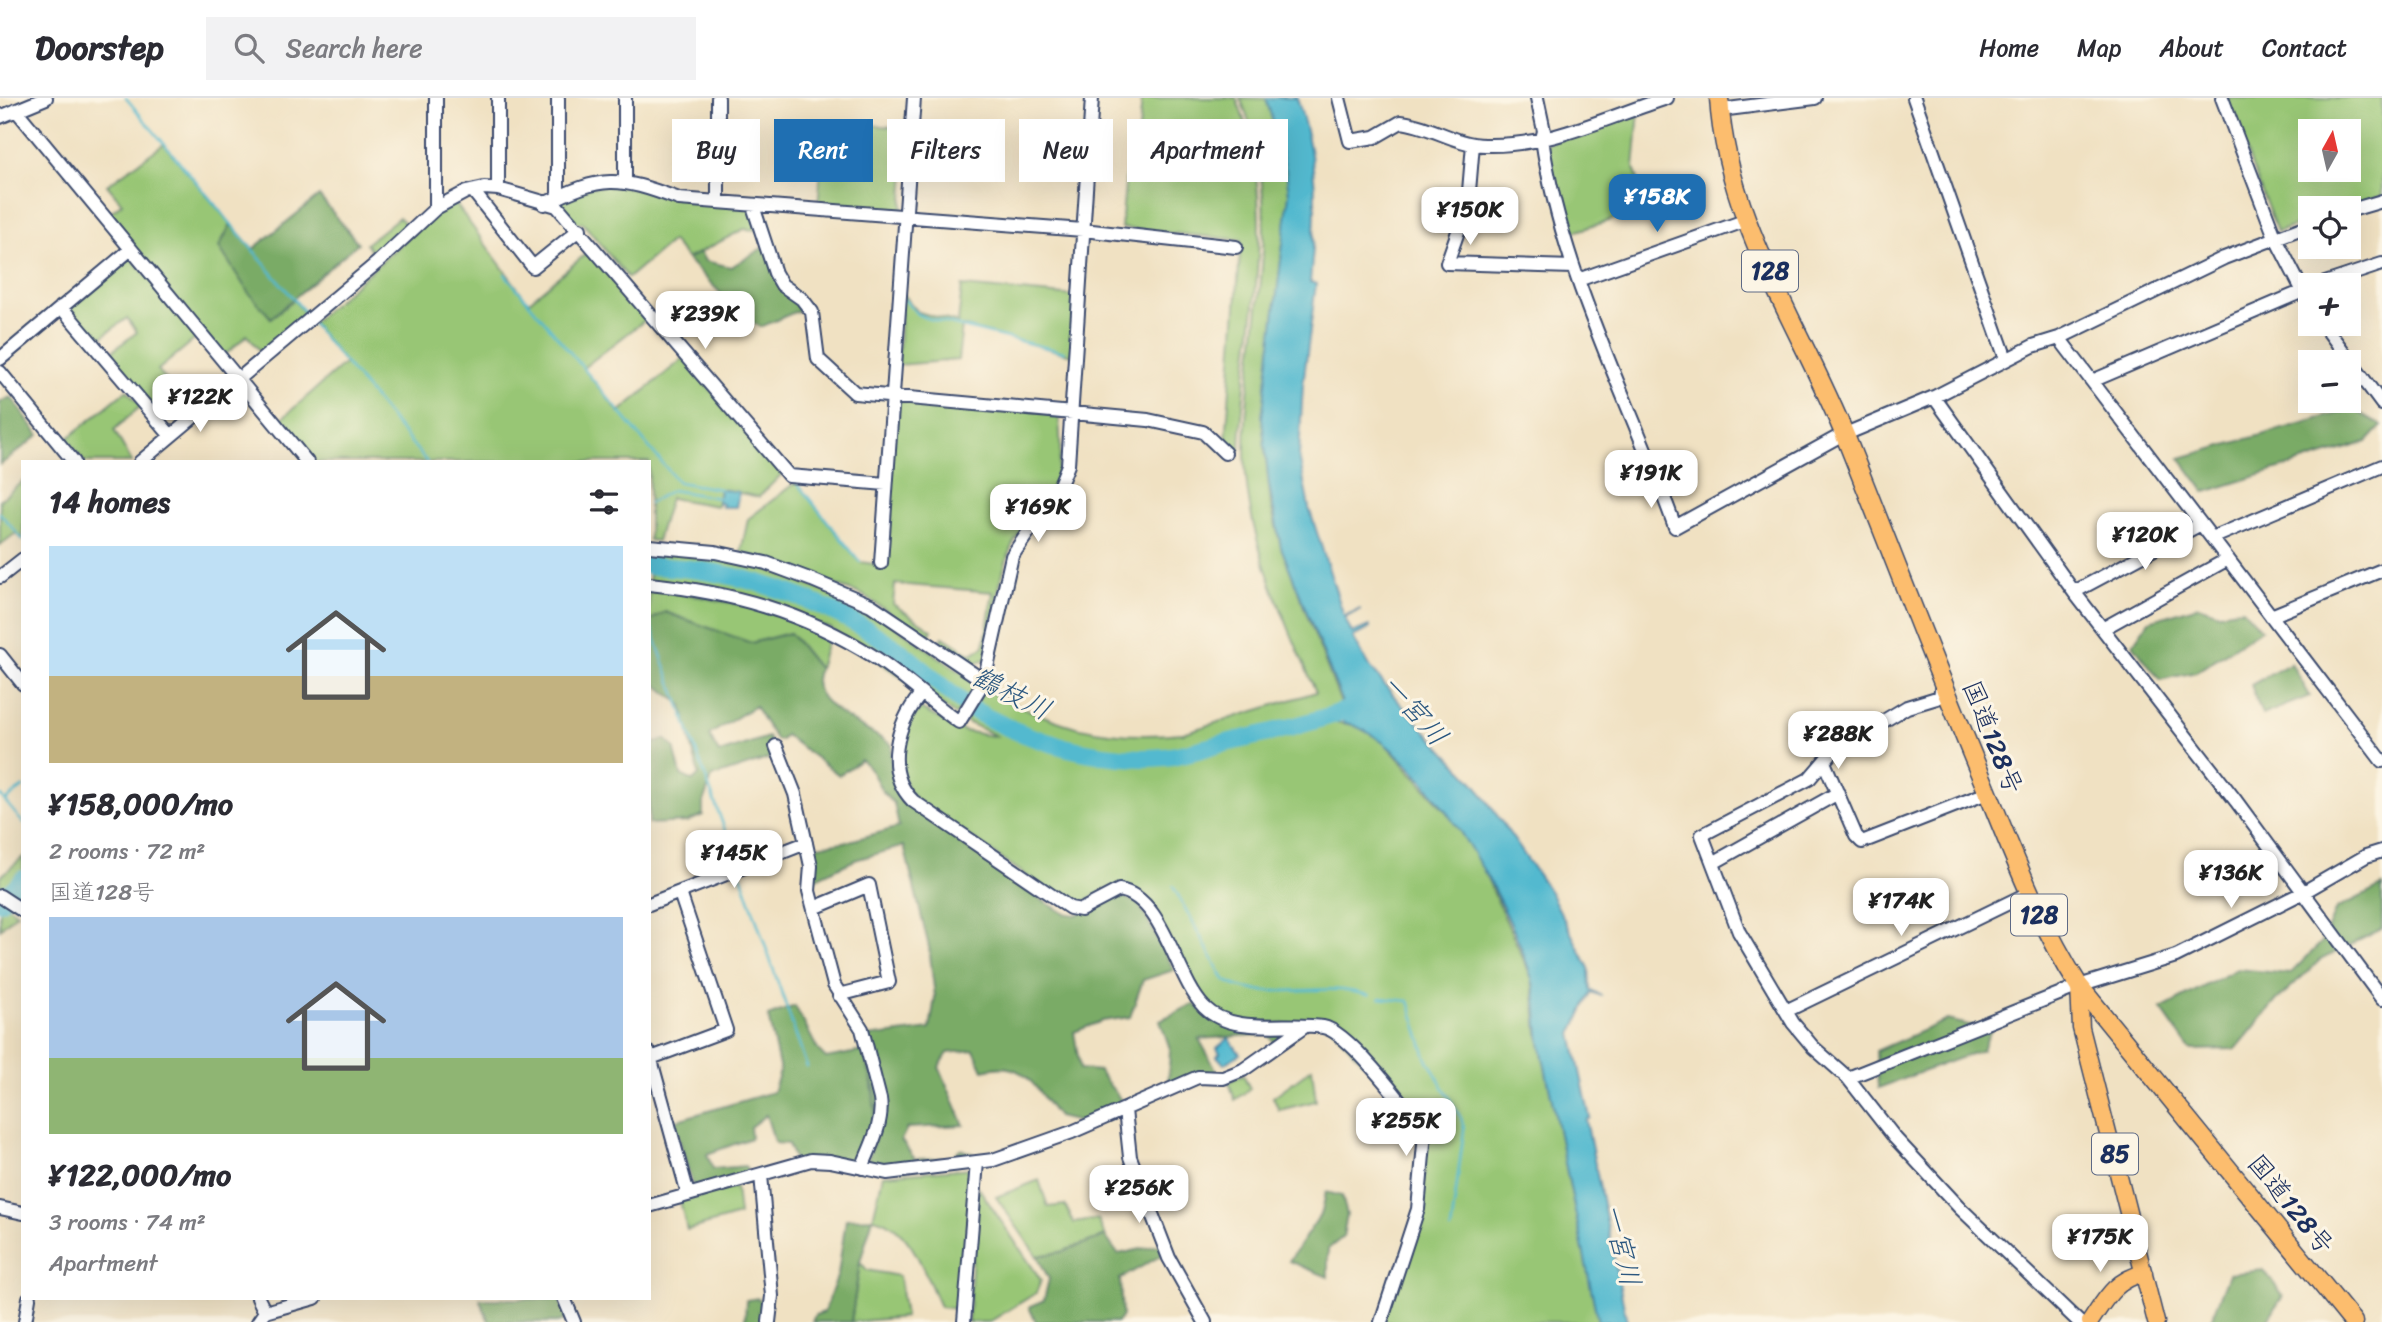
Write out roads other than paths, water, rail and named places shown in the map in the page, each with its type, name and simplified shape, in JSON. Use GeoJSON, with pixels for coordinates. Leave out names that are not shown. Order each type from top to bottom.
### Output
{"type":"FeatureCollection","features":[{"type":"Feature","properties":{"kind":"highway","name":"国道128号"},"geometry":{"type":"LineString","coordinates":[[1720,104],[1726,152],[1747,220],[1845,437],[1942,683],[2029,892],[2057,951],[2080,986],[2353,1322]]}},
{"type":"Feature","properties":{"kind":"main road","name":"85"},"geometry":{"type":"LineString","coordinates":[[2080,986],[2081,1028],[2156,1322]]}},
{"type":"Feature","properties":{"kind":"main road"},"geometry":{"type":"LineString","coordinates":[[2090,1322],[2113,1288],[2127,1277],[2144,1273]]}},
{"type":"Feature","properties":{"kind":"street"},"geometry":{"type":"LineString","coordinates":[[0,117],[46,98]]}},
{"type":"Feature","properties":{"kind":"street"},"geometry":{"type":"LineString","coordinates":[[436,98],[436,208]]}},
{"type":"Feature","properties":{"kind":"street"},"geometry":{"type":"LineString","coordinates":[[498,98],[498,189]]}},
{"type":"Feature","properties":{"kind":"street"},"geometry":{"type":"LineString","coordinates":[[558,98],[558,197]]}},
{"type":"Feature","properties":{"kind":"street"},"geometry":{"type":"LineString","coordinates":[[625,98],[625,181]]}},
{"type":"Feature","properties":{"kind":"street"},"geometry":{"type":"LineString","coordinates":[[718,98],[718,202]]}},
{"type":"Feature","properties":{"kind":"street"},"geometry":{"type":"LineString","coordinates":[[881,563],[914,98]]}},
{"type":"Feature","properties":{"kind":"street"},"geometry":{"type":"LineString","coordinates":[[651,584],[730,595],[782,609],[824,628],[876,658],[920,695],[959,722],[982,683],[1012,556],[1059,487],[1068,465],[1092,98]]}},
{"type":"Feature","properties":{"kind":"street"},"geometry":{"type":"LineString","coordinates":[[1339,98],[1350,141],[1375,137],[1401,122],[1473,144],[1542,139],[1581,131],[1668,98]]}},
{"type":"Feature","properties":{"kind":"street"},"geometry":{"type":"LineString","coordinates":[[1537,98],[1544,131],[1542,139],[1550,194],[1573,267],[1609,366],[1647,449],[1675,527],[1836,438],[1845,437],[1934,397],[2033,345],[2059,338],[2189,274],[2298,229]]}},
{"type":"Feature","properties":{"kind":"street"},"geometry":{"type":"LineString","coordinates":[[1720,104],[1815,98]]}},
{"type":"Feature","properties":{"kind":"street"},"geometry":{"type":"LineString","coordinates":[[1914,98],[2006,359]]}},
{"type":"Feature","properties":{"kind":"street"},"geometry":{"type":"LineString","coordinates":[[2222,98],[2275,237],[2298,276]]}},
{"type":"Feature","properties":{"kind":"street"},"geometry":{"type":"LineString","coordinates":[[16,110],[305,460]]}},
{"type":"Feature","properties":{"kind":"street"},"geometry":{"type":"LineString","coordinates":[[1473,144],[1468,203],[1447,263],[1573,267]]}},
{"type":"Feature","properties":{"kind":"street"},"geometry":{"type":"LineString","coordinates":[[543,204],[587,183],[625,181],[678,199],[905,219],[1083,230],[1236,247]]}},
{"type":"Feature","properties":{"kind":"street"},"geometry":{"type":"LineString","coordinates":[[142,460],[379,262],[436,208],[473,191],[498,189],[557,206],[580,229],[789,476],[886,484]]}},
{"type":"Feature","properties":{"kind":"street"},"geometry":{"type":"LineString","coordinates":[[473,191],[533,267],[580,229]]}},
{"type":"Feature","properties":{"kind":"street"},"geometry":{"type":"LineString","coordinates":[[2361,207],[2382,201]]}},
{"type":"Feature","properties":{"kind":"street"},"geometry":{"type":"LineString","coordinates":[[753,206],[775,273],[782,285],[802,299],[811,313],[818,359],[855,393],[1148,420],[1203,432],[1225,453]]}},
{"type":"Feature","properties":{"kind":"street"},"geometry":{"type":"LineString","coordinates":[[1578,280],[1747,220]]}},
{"type":"Feature","properties":{"kind":"street"},"geometry":{"type":"LineString","coordinates":[[0,359],[131,249]]}},
{"type":"Feature","properties":{"kind":"street"},"geometry":{"type":"LineString","coordinates":[[2355,273],[2382,264]]}},
{"type":"Feature","properties":{"kind":"street"},"geometry":{"type":"LineString","coordinates":[[2092,381],[2298,293]]}},
{"type":"Feature","properties":{"kind":"street"},"geometry":{"type":"LineString","coordinates":[[61,307],[171,436]]}},
{"type":"Feature","properties":{"kind":"street"},"geometry":{"type":"LineString","coordinates":[[2332,336],[2382,404]]}},
{"type":"Feature","properties":{"kind":"street"},"geometry":{"type":"LineString","coordinates":[[2059,338],[2382,761]]}},
{"type":"Feature","properties":{"kind":"street"},"geometry":{"type":"LineString","coordinates":[[0,372],[72,460]]}},
{"type":"Feature","properties":{"kind":"street"},"geometry":{"type":"LineString","coordinates":[[1934,397],[2074,592],[2236,801],[2382,999]]}},
{"type":"Feature","properties":{"kind":"street"},"geometry":{"type":"LineString","coordinates":[[2212,538],[2382,466]]}},
{"type":"Feature","properties":{"kind":"street"},"geometry":{"type":"LineString","coordinates":[[2074,592],[2201,524]]}},
{"type":"Feature","properties":{"kind":"street"},"geometry":{"type":"LineString","coordinates":[[651,547],[715,552],[766,563],[811,580],[871,605],[982,683]]}},
{"type":"Feature","properties":{"kind":"street"},"geometry":{"type":"LineString","coordinates":[[2104,628],[2228,559]]}},
{"type":"Feature","properties":{"kind":"street"},"geometry":{"type":"LineString","coordinates":[[0,577],[21,561]]}},
{"type":"Feature","properties":{"kind":"street"},"geometry":{"type":"LineString","coordinates":[[2271,616],[2382,570]]}},
{"type":"Feature","properties":{"kind":"street"},"geometry":{"type":"LineString","coordinates":[[0,655],[21,681]]}},
{"type":"Feature","properties":{"kind":"street"},"geometry":{"type":"LineString","coordinates":[[1942,683],[1940,697],[1907,707],[1832,752],[1809,779],[1702,835],[1739,932],[1813,1047],[1848,1078],[1895,1139],[1921,1166],[2079,1322]]}},
{"type":"Feature","properties":{"kind":"street"},"geometry":{"type":"LineString","coordinates":[[920,695],[902,723],[896,750],[905,794],[913,802],[1070,908],[1081,910],[1119,890],[1136,895],[1149,909],[1197,997],[1214,1014],[1226,1020],[1251,1024],[1325,1026],[1379,1072],[1424,1133],[1418,1209],[1381,1322]]}},
{"type":"Feature","properties":{"kind":"street"},"geometry":{"type":"LineString","coordinates":[[776,746],[796,794],[811,866],[809,891],[839,995],[862,1029],[882,1111],[862,1168]]}},
{"type":"Feature","properties":{"kind":"street"},"geometry":{"type":"LineString","coordinates":[[1824,762],[1856,836],[1862,842],[1982,795],[1985,786]]}},
{"type":"Feature","properties":{"kind":"street"},"geometry":{"type":"LineString","coordinates":[[1713,863],[1838,793]]}},
{"type":"Feature","properties":{"kind":"street"},"geometry":{"type":"LineString","coordinates":[[651,903],[806,843]]}},
{"type":"Feature","properties":{"kind":"street"},"geometry":{"type":"LineString","coordinates":[[1848,1078],[2080,986],[2176,956],[2302,893],[2366,856],[2382,851]]}},
{"type":"Feature","properties":{"kind":"street"},"geometry":{"type":"LineString","coordinates":[[814,908],[869,885],[889,982],[839,995]]}},
{"type":"Feature","properties":{"kind":"street"},"geometry":{"type":"LineString","coordinates":[[1788,1010],[2029,892]]}},
{"type":"Feature","properties":{"kind":"street"},"geometry":{"type":"LineString","coordinates":[[651,1055],[726,1030],[680,893]]}},
{"type":"Feature","properties":{"kind":"street"},"geometry":{"type":"LineString","coordinates":[[0,895],[21,909]]}},
{"type":"Feature","properties":{"kind":"street"},"geometry":{"type":"LineString","coordinates":[[651,1205],[811,1160],[830,1161],[887,1173],[977,1162],[1021,1152],[1198,1077],[1223,1078],[1243,1070],[1304,1027]]}},
{"type":"Feature","properties":{"kind":"street"},"geometry":{"type":"LineString","coordinates":[[651,1059],[688,1194]]}},
{"type":"Feature","properties":{"kind":"street"},"geometry":{"type":"LineString","coordinates":[[1125,1110],[1130,1157],[1169,1258],[1205,1322]]}},
{"type":"Feature","properties":{"kind":"street"},"geometry":{"type":"LineString","coordinates":[[964,1322],[977,1162]]}},
{"type":"Feature","properties":{"kind":"street"},"geometry":{"type":"LineString","coordinates":[[761,1175],[772,1296],[769,1322]]}},
{"type":"Feature","properties":{"kind":"street"},"geometry":{"type":"LineString","coordinates":[[0,1208],[21,1213]]}},
{"type":"Feature","properties":{"kind":"street"},"geometry":{"type":"LineString","coordinates":[[25,1322],[29,1300]]}},
{"type":"Feature","properties":{"kind":"street"},"geometry":{"type":"LineString","coordinates":[[262,1317],[309,1300]]}},
{"type":"Feature","properties":{"kind":"street"},"geometry":{"type":"LineString","coordinates":[[565,1300],[574,1322]]}},
{"type":"Feature","properties":{"kind":"water"},"geometry":{"type":"Polygon","coordinates":[[[1266,98],[1297,98],[1313,168],[1315,210],[1310,282],[1316,284],[1303,384],[1299,456],[1309,508],[1344,616],[1361,609],[1345,618],[1352,633],[1369,626],[1370,628],[1353,637],[1367,663],[1398,701],[1476,785],[1550,892],[1589,968],[1590,989],[1602,996],[1591,992],[1572,1034],[1590,1118],[1586,1120],[1627,1322],[1598,1322],[1541,1047],[1534,987],[1521,947],[1483,870],[1432,792],[1403,760],[1373,735],[1343,722],[1341,698],[1281,547],[1269,485],[1262,418],[1289,194],[1288,119],[1272,119],[1266,98]]]}},
{"type":"Feature","properties":{"kind":"water"},"geometry":{"type":"Polygon","coordinates":[[[720,489],[739,492],[736,507],[722,507],[723,504],[718,503],[720,489]]]}},
{"type":"Feature","properties":{"kind":"water"},"geometry":{"type":"Polygon","coordinates":[[[1229,1038],[1240,1054],[1224,1064],[1217,1056],[1220,1053],[1217,1048],[1229,1038]]]}},
{"type":"Feature","properties":{"kind":"waterway"},"geometry":{"type":"LineString","coordinates":[[126,98],[308,316]]}},
{"type":"Feature","properties":{"kind":"waterway"},"geometry":{"type":"LineString","coordinates":[[505,274],[678,482],[720,489]]}},
{"type":"Feature","properties":{"kind":"waterway"},"geometry":{"type":"LineString","coordinates":[[905,300],[917,314],[926,318],[1064,352]]}},
{"type":"Feature","properties":{"kind":"waterway"},"geometry":{"type":"LineString","coordinates":[[312,323],[425,460]]}},
{"type":"Feature","properties":{"kind":"waterway"},"geometry":{"type":"LineString","coordinates":[[796,482],[860,562]]}},
{"type":"Feature","properties":{"kind":"waterway"},"geometry":{"type":"LineString","coordinates":[[651,502],[672,490],[719,498]]}},
{"type":"Feature","properties":{"kind":"waterway"},"geometry":{"type":"LineString","coordinates":[[0,513],[21,538]]}},
{"type":"Feature","properties":{"kind":"waterway","name":"鶴枝川"},"geometry":{"type":"LineString","coordinates":[[651,566],[714,573],[746,580],[807,600],[893,646],[972,709],[1040,740],[1090,753],[1141,758],[1171,756],[1292,727],[1365,703]]}},
{"type":"Feature","properties":{"kind":"waterway"},"geometry":{"type":"LineString","coordinates":[[651,627],[737,863]]}},
{"type":"Feature","properties":{"kind":"waterway"},"geometry":{"type":"LineString","coordinates":[[5,801],[21,789]]}},
{"type":"Feature","properties":{"kind":"waterway"},"geometry":{"type":"LineString","coordinates":[[0,795],[21,821]]}},
{"type":"Feature","properties":{"kind":"waterway"},"geometry":{"type":"LineString","coordinates":[[741,875],[807,1067]]}},
{"type":"Feature","properties":{"kind":"waterway","name":"鶴枝川"},"geometry":{"type":"LineString","coordinates":[[0,902],[21,881]]}},
{"type":"Feature","properties":{"kind":"waterway"},"geometry":{"type":"LineString","coordinates":[[1173,886],[1223,978],[1233,985],[1262,991],[1342,990],[1369,995]]}},
{"type":"Feature","properties":{"kind":"waterway"},"geometry":{"type":"LineString","coordinates":[[1380,998],[1409,1001],[1426,1057],[1461,1118],[1464,1129],[1451,1230]]}},
{"type":"Feature","properties":{"kind":"water label","name":"一宮川"},"geometry":{"type":"Point","coordinates":[1415,710]}},
{"type":"Feature","properties":{"kind":"water label","name":"一宮川"},"geometry":{"type":"Point","coordinates":[1622,1245]}}]}
